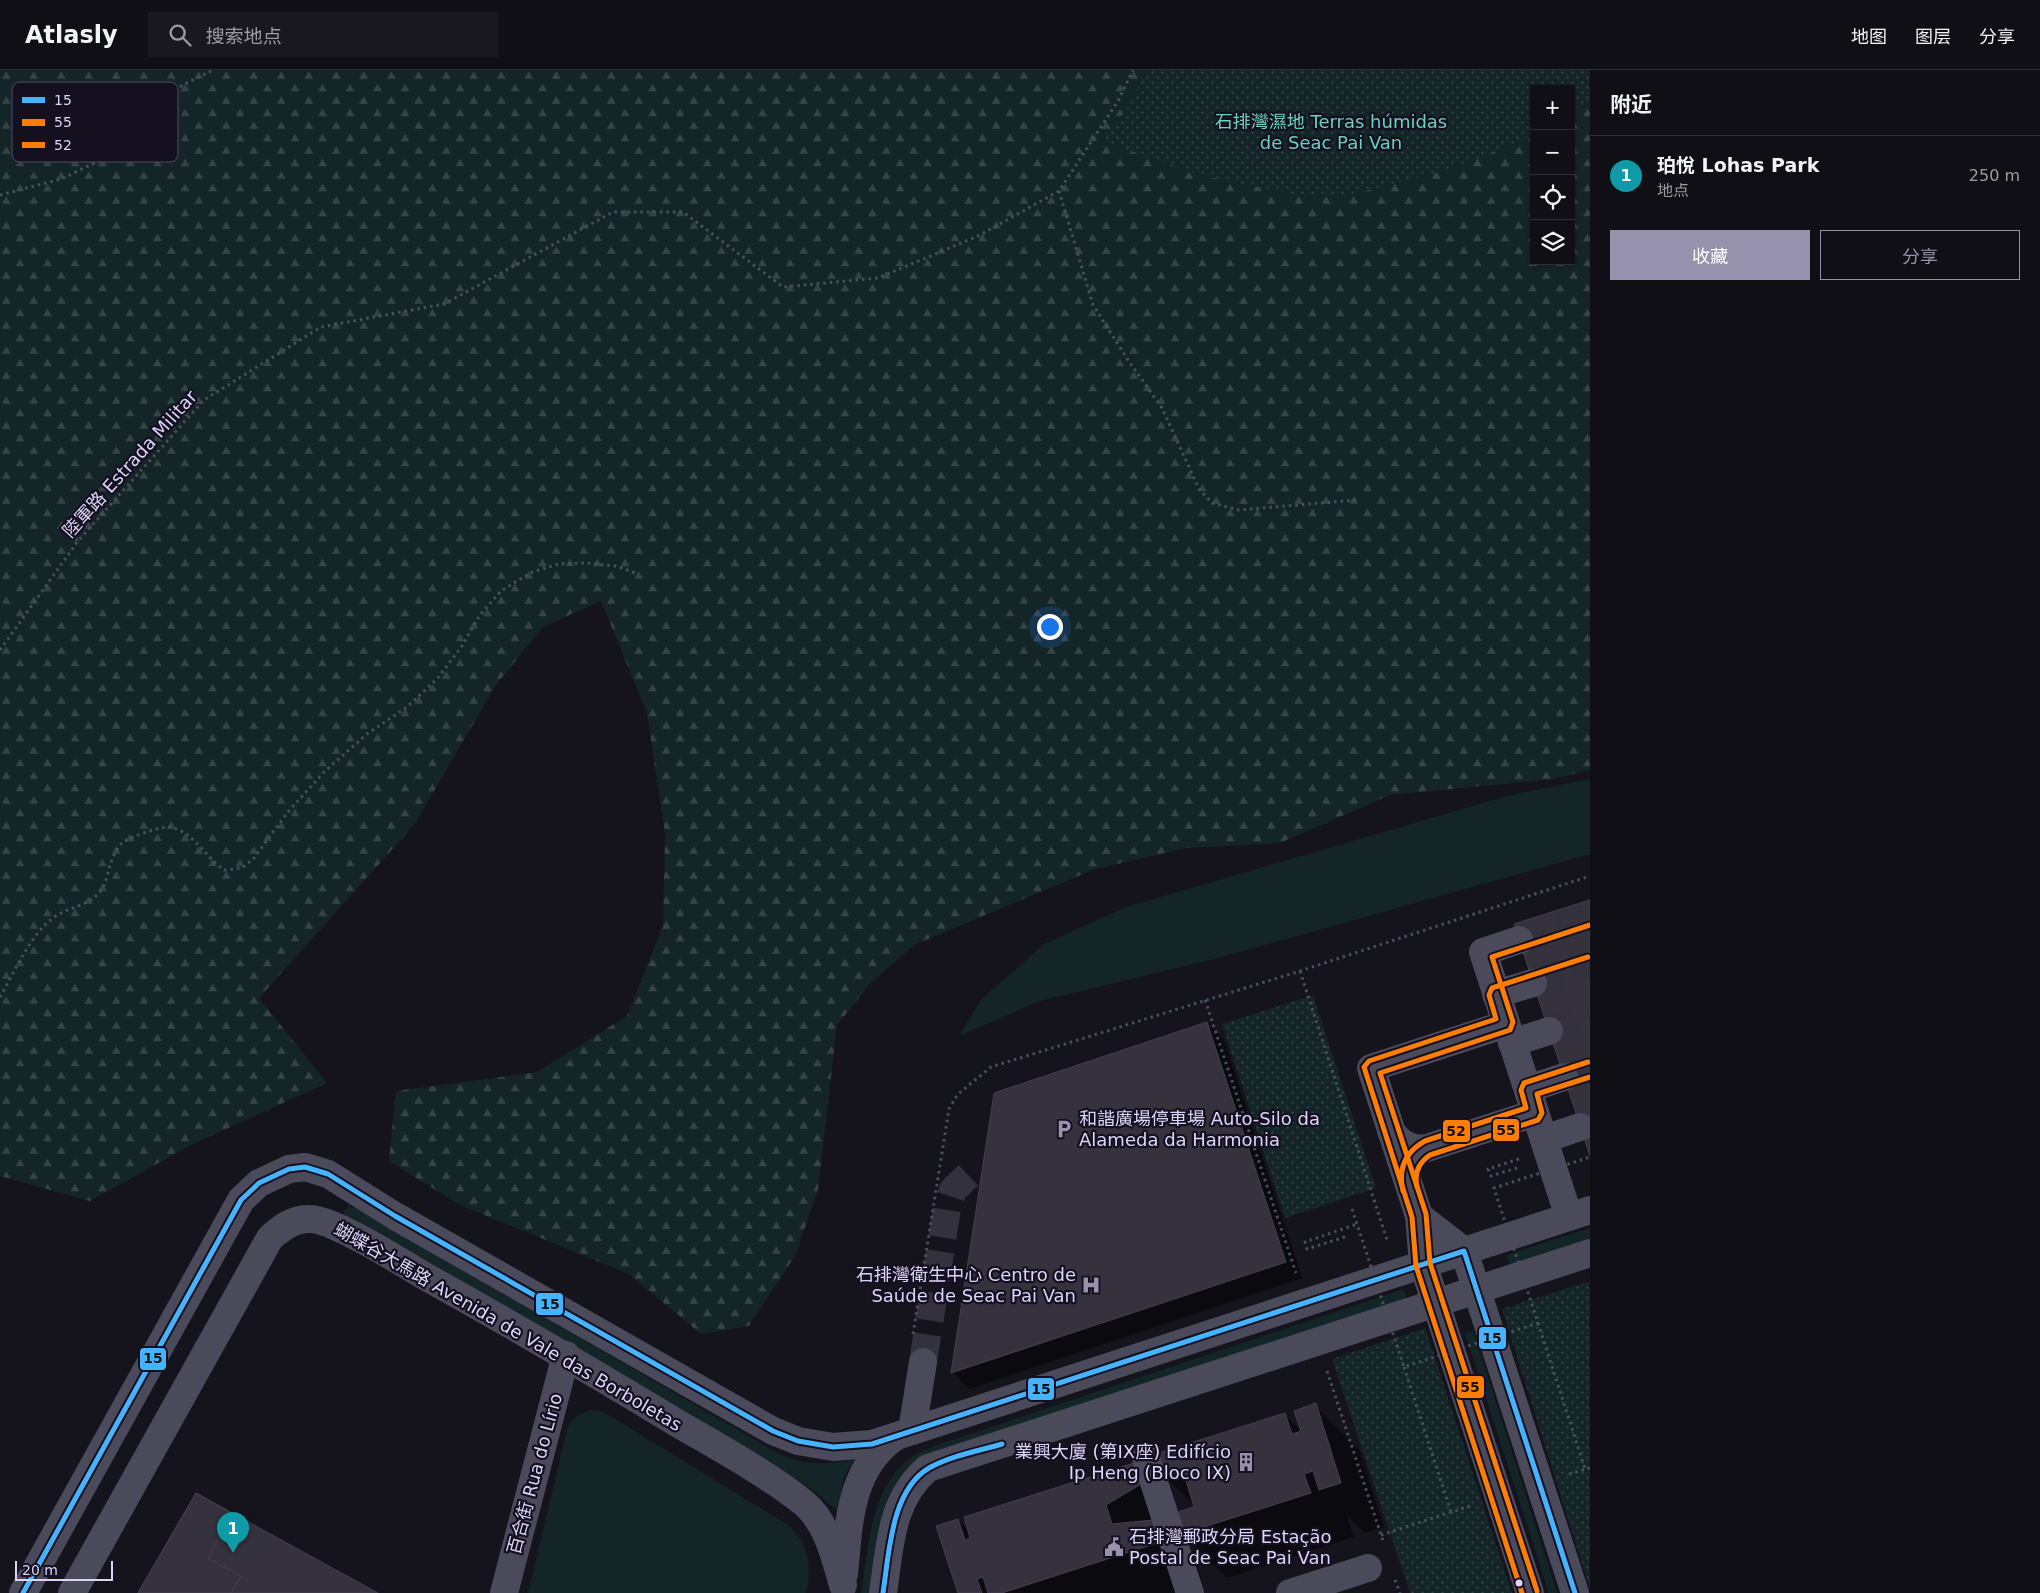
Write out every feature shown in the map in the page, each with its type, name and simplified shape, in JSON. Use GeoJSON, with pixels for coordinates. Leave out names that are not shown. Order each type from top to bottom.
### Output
{"type":"FeatureCollection","features":[{"type":"Feature","properties":{"kind":"street"},"geometry":{"type":"LineString","coordinates":[[23,1593],[241,1200],[259,1183],[289,1169],[305,1168],[328,1174],[395,1216],[773,1431],[798,1441],[833,1447],[872,1444],[1303,1293],[1385,1271],[1424,1264],[1580,1213],[1533,1125],[1509,1033],[1482,952],[1519,940]]}},
{"type":"Feature","properties":{"kind":"street"},"geometry":{"type":"LineString","coordinates":[[1496,994],[1533,982]]}},
{"type":"Feature","properties":{"kind":"street"},"geometry":{"type":"LineString","coordinates":[[1530,1593],[1424,1264],[1419,1216],[1371,1068],[1509,1033],[1549,1031]]}},
{"type":"Feature","properties":{"kind":"street"},"geometry":{"type":"LineString","coordinates":[[1533,1125],[1564,1077]]}},
{"type":"Feature","properties":{"kind":"street"},"geometry":{"type":"LineString","coordinates":[[1392,1131],[1398,1140],[1406,1146],[1416,1149],[1533,1125],[1580,1127]]}},
{"type":"Feature","properties":{"kind":"street"},"geometry":{"type":"LineString","coordinates":[[1410,1189],[1408,1169],[1413,1159],[1427,1148]]}},
{"type":"Feature","properties":{"kind":"street"},"geometry":{"type":"LineString","coordinates":[[1419,1216],[1464,1251],[1575,1593]]}},
{"type":"Feature","properties":{"kind":"street","name":"蝴蝶谷大馬路 Avenida de Vale das Borboletas"},"geometry":{"type":"LineString","coordinates":[[72,1593],[270,1238],[291,1222],[310,1218],[335,1227],[566,1355],[742,1462],[806,1505],[825,1532],[834,1555],[843,1589]]}},
{"type":"Feature","properties":{"kind":"street"},"geometry":{"type":"LineString","coordinates":[[884,1593],[894,1520],[906,1492],[928,1468],[1590,1253]]}},
{"type":"Feature","properties":{"kind":"street"},"geometry":{"type":"LineString","coordinates":[[905,1433],[918,1350]]}},
{"type":"Feature","properties":{"kind":"street","name":"百合街 Rua do Lírio"},"geometry":{"type":"LineString","coordinates":[[504,1593],[566,1355]]}},
{"type":"Feature","properties":{"kind":"street"},"geometry":{"type":"LineString","coordinates":[[843,1589],[849,1522],[857,1485],[862,1474],[882,1446],[905,1433]]}},
{"type":"Feature","properties":{"kind":"street"},"geometry":{"type":"LineString","coordinates":[[1146,1458],[1190,1593]]}},
{"type":"Feature","properties":{"kind":"street"},"geometry":{"type":"LineString","coordinates":[[1290,1593],[1368,1568]]}},
{"type":"Feature","properties":{"kind":"path"},"geometry":{"type":"LineString","coordinates":[[178,88],[213,70]]}},
{"type":"Feature","properties":{"kind":"path","name":"陸軍路 Estrada Militar"},"geometry":{"type":"LineString","coordinates":[[0,650],[78,541],[204,400],[320,326],[444,304],[614,212],[683,212],[783,287],[878,278],[978,236],[1060,191],[1118,101],[1133,70]]}},
{"type":"Feature","properties":{"kind":"path"},"geometry":{"type":"LineString","coordinates":[[0,195],[61,179],[97,162]]}},
{"type":"Feature","properties":{"kind":"path"},"geometry":{"type":"LineString","coordinates":[[1060,191],[1093,305],[1128,360],[1162,408],[1199,489],[1212,503],[1239,510],[1356,500]]}},
{"type":"Feature","properties":{"kind":"path"},"geometry":{"type":"LineString","coordinates":[[0,997],[37,934],[53,918],[84,904],[98,894],[107,880],[110,863],[121,844],[144,833],[167,827],[181,831],[216,865],[224,870],[242,868],[254,858],[288,813],[324,772],[367,734],[407,707],[437,679],[462,646],[480,615],[501,591],[530,573],[558,564],[585,563],[616,566],[638,574]]}},
{"type":"Feature","properties":{"kind":"path"},"geometry":{"type":"LineString","coordinates":[[918,1350],[945,1126],[949,1109],[958,1094],[991,1067],[1300,971],[1590,876]]}},
{"type":"Feature","properties":{"kind":"path"},"geometry":{"type":"LineString","coordinates":[[1300,971],[1385,1271],[1404,1367],[1451,1512]]}},
{"type":"Feature","properties":{"kind":"path"},"geometry":{"type":"LineString","coordinates":[[1205,1000],[1296,1274]]}},
{"type":"Feature","properties":{"kind":"path"},"geometry":{"type":"LineString","coordinates":[[1528,1164],[1491,1176],[1488,1169],[1533,1125]]}},
{"type":"Feature","properties":{"kind":"path"},"geometry":{"type":"LineString","coordinates":[[1585,1469],[1494,1188],[1590,1156]]}},
{"type":"Feature","properties":{"kind":"path"},"geometry":{"type":"LineString","coordinates":[[1352,1209],[1357,1224],[1385,1271]]}},
{"type":"Feature","properties":{"kind":"path"},"geometry":{"type":"LineString","coordinates":[[1345,1237],[1307,1249],[1305,1242],[1357,1224]]}},
{"type":"Feature","properties":{"kind":"path"},"geometry":{"type":"LineString","coordinates":[[1274,1302],[1385,1271]]}},
{"type":"Feature","properties":{"kind":"path"},"geometry":{"type":"LineString","coordinates":[[1404,1367],[1538,1323]]}},
{"type":"Feature","properties":{"kind":"path"},"geometry":{"type":"LineString","coordinates":[[1318,1341],[1384,1543]]}},
{"type":"Feature","properties":{"kind":"path"},"geometry":{"type":"LineString","coordinates":[[1381,1534],[1499,1497]]}},
{"type":"Feature","properties":{"kind":"path"},"geometry":{"type":"LineString","coordinates":[[1394,1576],[1400,1593]]}},
{"type":"Feature","properties":{"kind":"green space"},"geometry":{"type":"Polygon","coordinates":[[[0,70],[1590,70],[1590,770],[1553,779],[1390,795],[1280,843],[1187,848],[1095,869],[914,945],[870,984],[837,1025],[818,1190],[795,1256],[749,1326],[701,1334],[629,1274],[460,1205],[389,1161],[396,1091],[537,1072],[627,1016],[663,926],[665,834],[647,713],[601,601],[543,627],[496,685],[414,825],[259,998],[327,1083],[191,1145],[90,1201],[0,1176],[0,70]]]}},
{"type":"Feature","properties":{"kind":"green space","name":"石排灣濕地 Terras húmidas de Seac Pai Van"},"geometry":{"type":"Polygon","coordinates":[[[1147,70],[1590,70],[1590,99],[1575,108],[1575,85],[1530,85],[1530,135],[1519,142],[1450,169],[1346,196],[1292,194],[1200,175],[1102,141],[1125,112],[1147,70]]]}},
{"type":"Feature","properties":{"kind":"green space"},"geometry":{"type":"Polygon","coordinates":[[[1590,779],[1590,854],[1218,958],[1040,1001],[959,1036],[981,1000],[1044,944],[1126,907],[1511,795],[1590,779]]]}},
{"type":"Feature","properties":{"kind":"green space"},"geometry":{"type":"Polygon","coordinates":[[[1313,995],[1376,1188],[1285,1218],[1222,1024],[1313,995]]]}},
{"type":"Feature","properties":{"kind":"green space"},"geometry":{"type":"Polygon","coordinates":[[[348,1206],[358,1209],[781,1455],[800,1461],[817,1463],[854,1460],[844,1477],[837,1511],[817,1493],[769,1461],[345,1217],[343,1213],[348,1206]]]}},
{"type":"Feature","properties":{"kind":"green space"},"geometry":{"type":"Polygon","coordinates":[[[1590,1228],[1590,1239],[1510,1265],[1506,1255],[1590,1228]]]}},
{"type":"Feature","properties":{"kind":"green space"},"geometry":{"type":"Polygon","coordinates":[[[1590,1281],[1590,1589],[1502,1309],[1590,1281]]]}},
{"type":"Feature","properties":{"kind":"green space"},"geometry":{"type":"Polygon","coordinates":[[[1404,1289],[1407,1301],[937,1456],[871,1593],[861,1593],[870,1537],[880,1500],[888,1483],[913,1456],[934,1446],[1404,1289]]]}},
{"type":"Feature","properties":{"kind":"green space"},"geometry":{"type":"Polygon","coordinates":[[[1425,1328],[1512,1593],[1410,1593],[1332,1359],[1425,1328]]]}},
{"type":"Feature","properties":{"kind":"green space"},"geometry":{"type":"Polygon","coordinates":[[[1473,1330],[1557,1593],[1549,1593],[1465,1333],[1473,1330]]]}},
{"type":"Feature","properties":{"kind":"green space"},"geometry":{"type":"Polygon","coordinates":[[[592,1410],[602,1411],[788,1525],[801,1540],[805,1548],[809,1574],[806,1593],[528,1593],[567,1429],[577,1416],[592,1410]]]}},
{"type":"Feature","properties":{"kind":"building"},"geometry":{"type":"Polygon","coordinates":[[[1590,900],[1590,1156],[1514,924],[1590,900]]]}},
{"type":"Feature","properties":{"kind":"building"},"geometry":{"type":"Polygon","coordinates":[[[1207,1022],[1286,1262],[951,1373],[994,1093],[1207,1022]]]}},
{"type":"Feature","properties":{"kind":"building","name":"業興大廈 (第IX座) Edifício Ip Heng (Bloco IX)"},"geometry":{"type":"Polygon","coordinates":[[[1316,1403],[1341,1483],[1319,1490],[1313,1471],[1304,1474],[1311,1493],[1182,1534],[1175,1513],[1194,1507],[1183,1471],[1163,1476],[1156,1454],[1285,1413],[1292,1434],[1301,1431],[1294,1411],[1316,1403]]]}},
{"type":"Feature","properties":{"kind":"building"},"geometry":{"type":"Polygon","coordinates":[[[1134,1463],[1141,1484],[1106,1505],[1112,1524],[1153,1520],[1160,1542],[1002,1593],[988,1593],[983,1577],[977,1579],[982,1593],[958,1593],[936,1526],[958,1519],[965,1540],[970,1538],[964,1517],[1134,1463]]]}},
{"type":"Feature","properties":{"kind":"building"},"geometry":{"type":"Polygon","coordinates":[[[196,1493],[232,1513],[378,1593],[138,1593],[196,1493]]]}},
{"type":"Feature","properties":{"kind":"building"},"geometry":{"type":"Polygon","coordinates":[[[196,1493],[232,1513],[208,1558],[241,1576],[231,1593],[138,1593],[196,1493]]]}},
{"type":"Feature","properties":{"kind":"tunnel"},"geometry":{"type":"LineString","coordinates":[[1519,940],[1590,917]]}},
{"type":"Feature","properties":{"kind":"tunnel"},"geometry":{"type":"LineString","coordinates":[[1533,983],[1590,964]]}},
{"type":"Feature","properties":{"kind":"tunnel"},"geometry":{"type":"LineString","coordinates":[[1549,1031],[1590,1017]]}},
{"type":"Feature","properties":{"kind":"tunnel"},"geometry":{"type":"LineString","coordinates":[[1564,1077],[1590,1069]]}},
{"type":"Feature","properties":{"kind":"tunnel"},"geometry":{"type":"LineString","coordinates":[[923,1362],[947,1208],[953,1190],[973,1171]]}},
{"type":"Feature","properties":{"kind":"transit line","name":"55"},"geometry":{"type":"LineString","coordinates":[[1537,1591],[1430,1263],[1426,1214],[1380,1073],[1510,1030],[1513,1022],[1492,957],[1590,925]]}},
{"type":"Feature","properties":{"kind":"transit line","name":"52"},"geometry":{"type":"LineString","coordinates":[[1522,1593],[1416,1266],[1412,1217],[1364,1067],[1369,1061],[1496,1019],[1489,995],[1492,988],[1588,957]]}},
{"type":"Feature","properties":{"kind":"transit line","name":"52"},"geometry":{"type":"LineString","coordinates":[[1403,1191],[1402,1168],[1412,1150],[1418,1145],[1425,1141],[1526,1108],[1521,1090],[1524,1083],[1588,1062]]}},
{"type":"Feature","properties":{"kind":"transit line","name":"55"},"geometry":{"type":"LineString","coordinates":[[1417,1187],[1416,1177],[1418,1169],[1422,1161],[1430,1155],[1538,1120],[1542,1113],[1537,1094],[1590,1077]]}},
{"type":"Feature","properties":{"kind":"transit line","name":"15"},"geometry":{"type":"LineString","coordinates":[[23,1593],[241,1200],[259,1183],[289,1169],[305,1167],[328,1174],[395,1216],[773,1431],[798,1441],[833,1447],[872,1444],[1464,1251],[1575,1593]]}},
{"type":"Feature","properties":{"kind":"transit line","name":"15"},"geometry":{"type":"LineString","coordinates":[[883,1593],[894,1524],[899,1507],[916,1478],[929,1468],[946,1460],[1002,1444]]}},
{"type":"Feature","properties":{"kind":"place","name":"和諧廣場停車場 Auto-Silo da Alameda da Harmonia"},"geometry":{"type":"Point","coordinates":[1064,1129]}},
{"type":"Feature","properties":{"kind":"place","name":"石排灣衛生中心 Centro de Saúde de Seac Pai Van"},"geometry":{"type":"Point","coordinates":[1091,1285]}},
{"type":"Feature","properties":{"kind":"place","name":"業興大廈 (第IX座) Edifício Ip Heng (Bloco IX)"},"geometry":{"type":"Point","coordinates":[1246,1462]}},
{"type":"Feature","properties":{"kind":"place","name":"石排灣郵政分局 Estação Postal de Seac Pai Van"},"geometry":{"type":"Point","coordinates":[1114,1547]}},
{"type":"Feature","properties":{"kind":"place","name":"珀悅 Lohas Park"},"geometry":{"type":"Point","coordinates":[233,1553]}}]}
